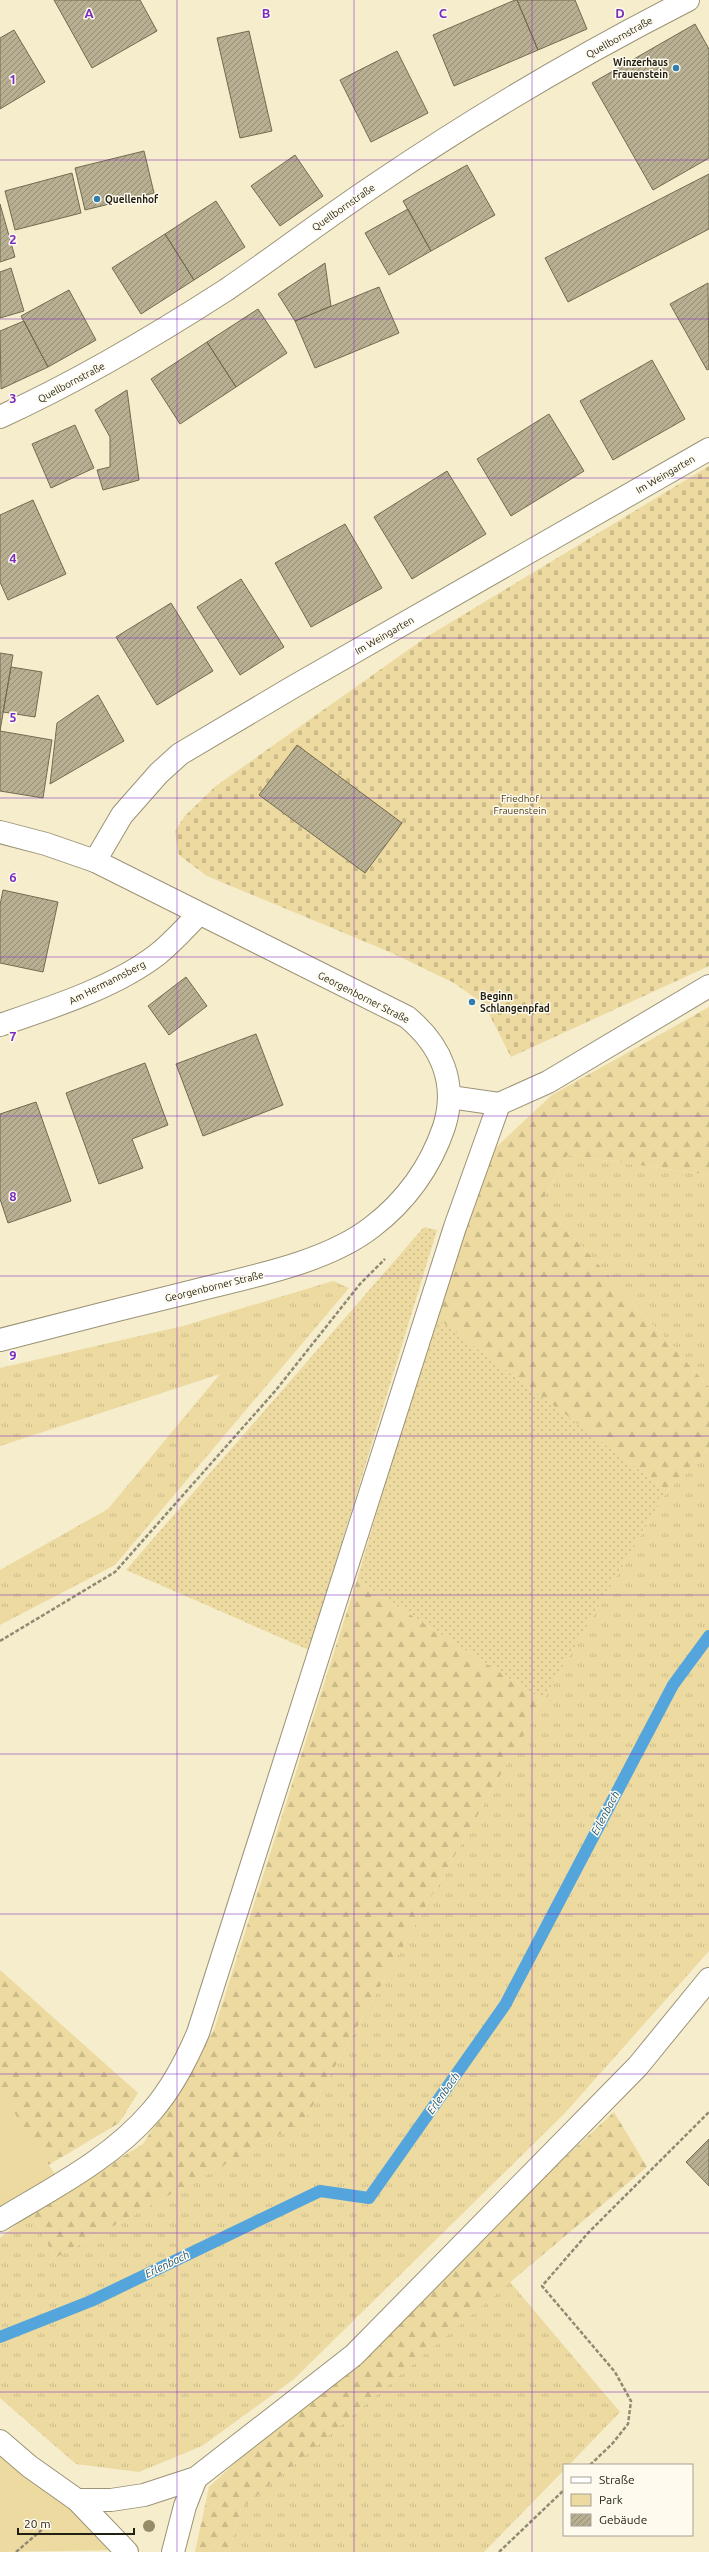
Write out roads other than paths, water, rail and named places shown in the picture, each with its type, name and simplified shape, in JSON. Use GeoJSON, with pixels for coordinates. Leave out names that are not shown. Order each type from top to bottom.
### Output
{"type":"FeatureCollection","features":[{"type":"Feature","properties":{"kind":"main road","name":"Quellbornstraße"},"geometry":{"type":"LineString","coordinates":[[0,417],[43,397],[134,348],[226,289],[375,184],[466,126],[627,31],[688,0]]}},
{"type":"Feature","properties":{"kind":"main road","name":"Im Weingarten"},"geometry":{"type":"LineString","coordinates":[[95,862],[122,815],[154,778],[180,754],[293,686],[709,449]]}},
{"type":"Feature","properties":{"kind":"main road","name":"Georgenborner Straße"},"geometry":{"type":"LineString","coordinates":[[0,832],[46,844],[95,862],[406,1017],[422,1029],[443,1061],[450,1097],[438,1144],[413,1187],[397,1206],[371,1228],[342,1244],[283,1268],[0,1340]]}},
{"type":"Feature","properties":{"kind":"main road","name":"Am Hermannsberg"},"geometry":{"type":"LineString","coordinates":[[0,1025],[69,1002],[142,965],[158,954],[199,914]]}},
{"type":"Feature","properties":{"kind":"main road"},"geometry":{"type":"LineString","coordinates":[[450,1097],[498,1104],[548,1082],[709,986]]}},
{"type":"Feature","properties":{"kind":"main road"},"geometry":{"type":"LineString","coordinates":[[0,2220],[97,2161],[126,2138],[152,2111],[170,2087],[198,2033],[455,1227],[498,1104]]}},
{"type":"Feature","properties":{"kind":"main road"},"geometry":{"type":"LineString","coordinates":[[77,2500],[111,2500],[144,2495],[196,2478],[354,2355],[638,2066],[709,1979]]}},
{"type":"Feature","properties":{"kind":"main road"},"geometry":{"type":"LineString","coordinates":[[0,2441],[30,2466],[77,2500],[127,2552]]}},
{"type":"Feature","properties":{"kind":"main road"},"geometry":{"type":"LineString","coordinates":[[173,2552],[183,2513],[196,2478]]}},
{"type":"Feature","properties":{"kind":"waterway","name":"Erlenbach"},"geometry":{"type":"LineString","coordinates":[[0,2337],[91,2301],[320,2191],[369,2198],[505,2005],[673,1685],[709,1636]]}},
{"type":"Feature","properties":{"kind":"place","name":"Winzerhaus Frauenstein"},"geometry":{"type":"Point","coordinates":[676,68]}},
{"type":"Feature","properties":{"kind":"place","name":"Quellenhof"},"geometry":{"type":"Point","coordinates":[97,199]}},
{"type":"Feature","properties":{"kind":"place","name":"Beginn Schlangenpfad"},"geometry":{"type":"Point","coordinates":[472,1002]}},
{"type":"Feature","properties":{"kind":"park label","name":"Friedhof Frauenstein"},"geometry":{"type":"Point","coordinates":[520,804]}}]}
